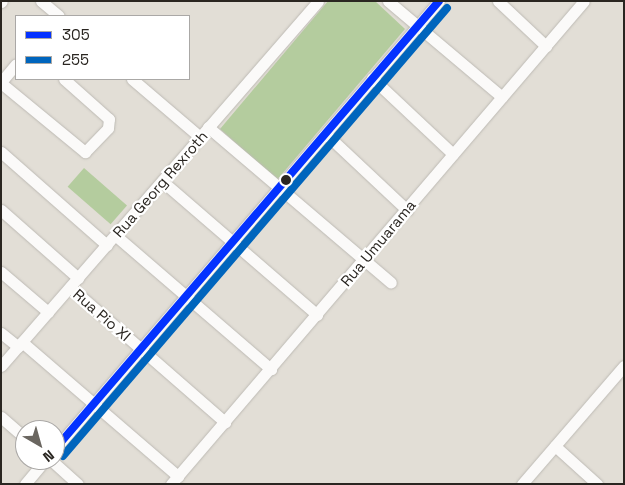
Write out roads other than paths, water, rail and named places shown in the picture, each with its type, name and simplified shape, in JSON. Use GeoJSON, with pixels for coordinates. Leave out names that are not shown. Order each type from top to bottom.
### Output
{"type":"FeatureCollection","features":[{"type":"Feature","properties":{"kind":"street"},"geometry":{"type":"LineString","coordinates":[[41,1],[56,15]]}},
{"type":"Feature","properties":{"kind":"street","name":"Rua Georg Rexroth"},"geometry":{"type":"LineString","coordinates":[[1,366],[318,1]]}},
{"type":"Feature","properties":{"kind":"street"},"geometry":{"type":"LineString","coordinates":[[388,1],[502,97]]}},
{"type":"Feature","properties":{"kind":"street"},"geometry":{"type":"LineString","coordinates":[[65,437],[280,190],[372,78],[439,1]]}},
{"type":"Feature","properties":{"kind":"street"},"geometry":{"type":"LineString","coordinates":[[498,1],[546,46]]}},
{"type":"Feature","properties":{"kind":"street","name":"Rua Umuarama"},"geometry":{"type":"LineString","coordinates":[[174,480],[364,262],[453,154],[584,1]]}},
{"type":"Feature","properties":{"kind":"street"},"geometry":{"type":"LineString","coordinates":[[15,65],[1,83],[85,152],[108,128],[109,119],[65,80]]}},
{"type":"Feature","properties":{"kind":"street"},"geometry":{"type":"LineString","coordinates":[[372,78],[453,154]]}},
{"type":"Feature","properties":{"kind":"street"},"geometry":{"type":"LineString","coordinates":[[133,80],[200,137]]}},
{"type":"Feature","properties":{"kind":"street"},"geometry":{"type":"LineString","coordinates":[[208,128],[391,283]]}},
{"type":"Feature","properties":{"kind":"street"},"geometry":{"type":"LineString","coordinates":[[327,135],[407,210]]}},
{"type":"Feature","properties":{"kind":"street"},"geometry":{"type":"LineString","coordinates":[[1,152],[107,245]]}},
{"type":"Feature","properties":{"kind":"street"},"geometry":{"type":"LineString","coordinates":[[162,181],[317,315]]}},
{"type":"Feature","properties":{"kind":"street"},"geometry":{"type":"LineString","coordinates":[[1,210],[78,278]]}},
{"type":"Feature","properties":{"kind":"street"},"geometry":{"type":"LineString","coordinates":[[115,235],[271,369]]}},
{"type":"Feature","properties":{"kind":"street"},"geometry":{"type":"LineString","coordinates":[[1,272],[48,312]]}},
{"type":"Feature","properties":{"kind":"street","name":"Rua Pio XI"},"geometry":{"type":"LineString","coordinates":[[70,287],[225,422]]}},
{"type":"Feature","properties":{"kind":"street"},"geometry":{"type":"LineString","coordinates":[[1,333],[20,344],[94,404],[174,480]]}},
{"type":"Feature","properties":{"kind":"street"},"geometry":{"type":"LineString","coordinates":[[522,484],[624,366]]}},
{"type":"Feature","properties":{"kind":"street"},"geometry":{"type":"LineString","coordinates":[[1,417],[15,429]]}},
{"type":"Feature","properties":{"kind":"street"},"geometry":{"type":"LineString","coordinates":[[555,446],[597,484]]}},
{"type":"Feature","properties":{"kind":"street"},"geometry":{"type":"LineString","coordinates":[[24,484],[36,470]]}},
{"type":"Feature","properties":{"kind":"street"},"geometry":{"type":"LineString","coordinates":[[62,470],[78,484]]}}]}
